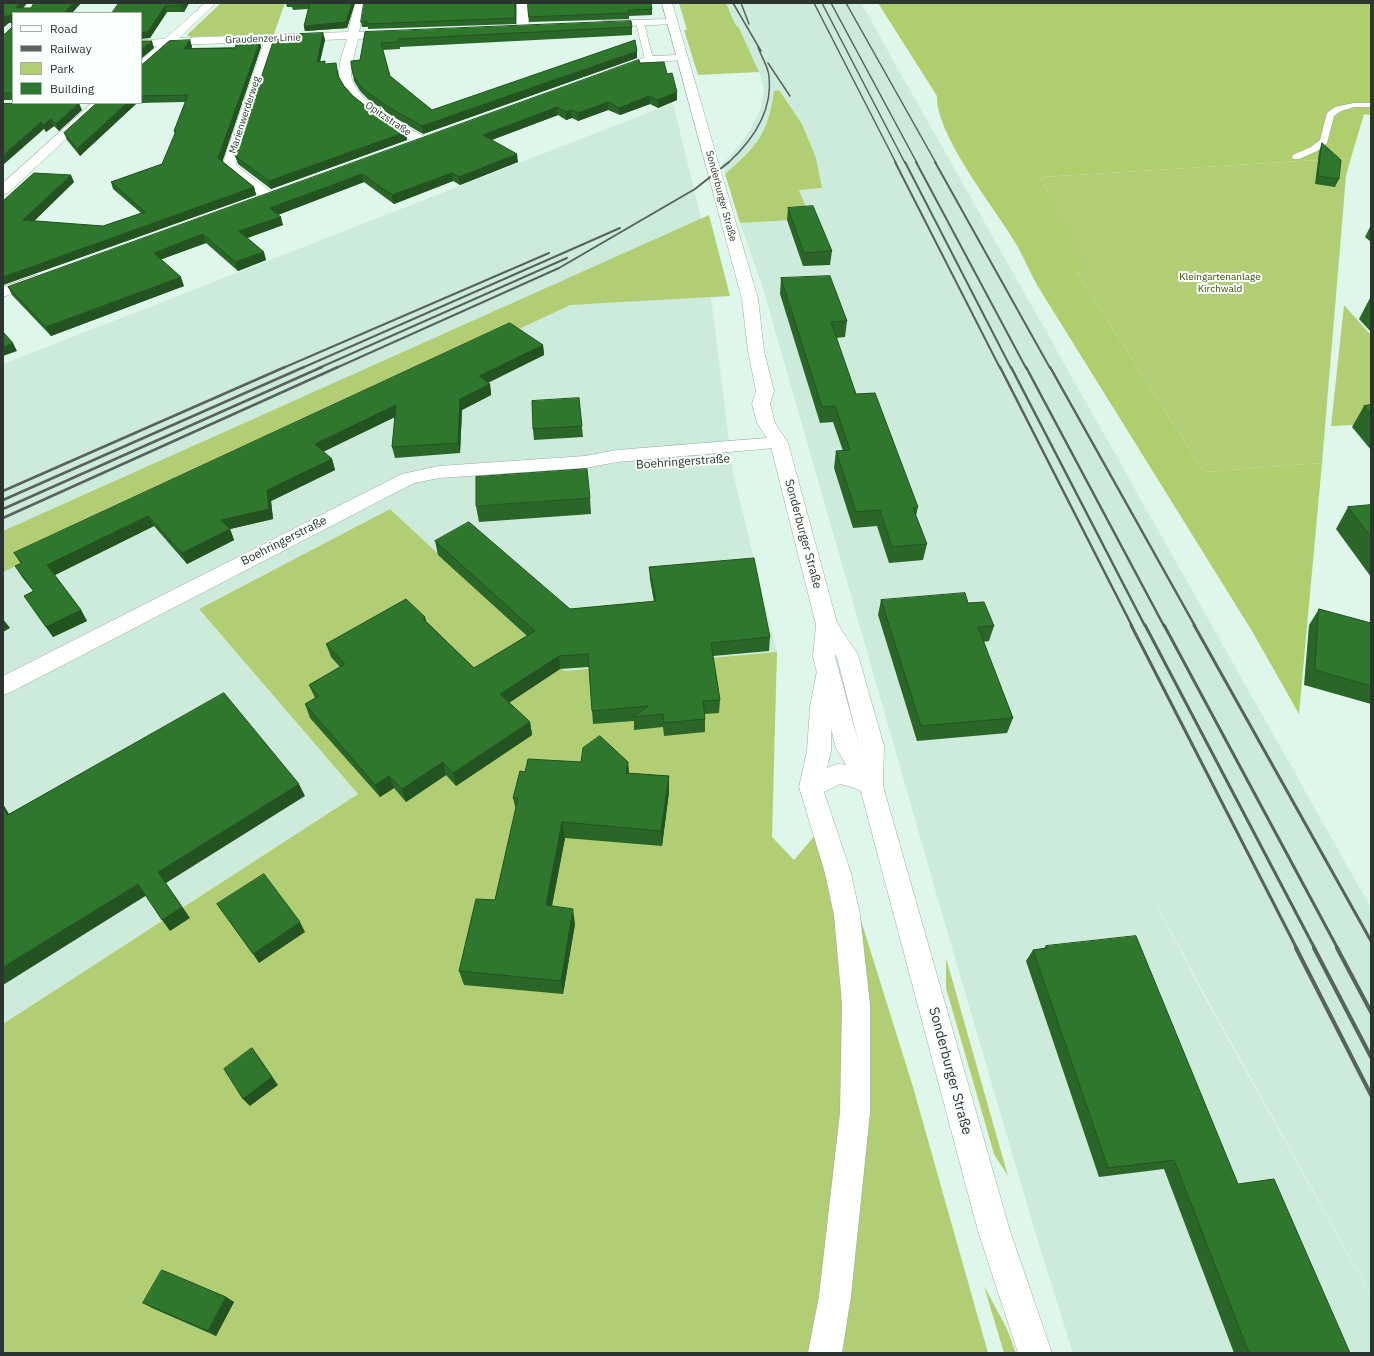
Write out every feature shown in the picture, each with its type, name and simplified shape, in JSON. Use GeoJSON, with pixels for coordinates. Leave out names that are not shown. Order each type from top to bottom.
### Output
{"type":"FeatureCollection","features":[{"type":"Feature","properties":{"kind":"street"},"geometry":{"type":"LineString","coordinates":[[142,66],[211,3]]}},
{"type":"Feature","properties":{"kind":"street","name":"Opitzstraße"},"geometry":{"type":"LineString","coordinates":[[360,3],[345,73],[350,88],[363,104],[381,117],[422,141]]}},
{"type":"Feature","properties":{"kind":"street"},"geometry":{"type":"LineString","coordinates":[[522,3],[523,28]]}},
{"type":"Feature","properties":{"kind":"street","name":"Sonderburger Straße"},"geometry":{"type":"LineString","coordinates":[[667,3],[750,299],[756,351],[765,391],[761,404],[766,423],[780,450],[827,625],[847,655],[872,746],[871,786]]}},
{"type":"Feature","properties":{"kind":"street"},"geometry":{"type":"LineString","coordinates":[[594,25],[672,22]]}},
{"type":"Feature","properties":{"kind":"street","name":"Graudenzer Linie"},"geometry":{"type":"LineString","coordinates":[[142,43],[407,33]]}},
{"type":"Feature","properties":{"kind":"street","name":"Marienwerderweg"},"geometry":{"type":"LineString","coordinates":[[270,196],[228,166],[271,39]]}},
{"type":"Feature","properties":{"kind":"street"},"geometry":{"type":"LineString","coordinates":[[597,78],[649,59],[682,58]]}},
{"type":"Feature","properties":{"kind":"street"},"geometry":{"type":"LineString","coordinates":[[82,104],[98,104]]}},
{"type":"Feature","properties":{"kind":"street"},"geometry":{"type":"LineString","coordinates":[[4,187],[98,104]]}},
{"type":"Feature","properties":{"kind":"street"},"geometry":{"type":"LineString","coordinates":[[407,146],[436,136]]}},
{"type":"Feature","properties":{"kind":"street"},"geometry":{"type":"LineString","coordinates":[[255,202],[284,191]]}},
{"type":"Feature","properties":{"kind":"street"},"geometry":{"type":"LineString","coordinates":[[3,292],[48,276]]}},
{"type":"Feature","properties":{"kind":"street","name":"Boehringerstraße"},"geometry":{"type":"LineString","coordinates":[[3,686],[409,478],[439,472],[584,462],[628,466],[780,450]]}},
{"type":"Feature","properties":{"kind":"street","name":"Sonderburger Straße"},"geometry":{"type":"LineString","coordinates":[[827,625],[824,657],[848,748],[871,786],[994,1231],[1035,1353]]}},
{"type":"Feature","properties":{"kind":"street"},"geometry":{"type":"LineString","coordinates":[[825,1353],[835,1296],[855,1114],[856,1004],[847,915],[838,873],[811,787],[819,751],[821,707],[828,671]]}},
{"type":"Feature","properties":{"kind":"street"},"geometry":{"type":"LineString","coordinates":[[811,787],[838,774],[857,778],[871,786]]}},
{"type":"Feature","properties":{"kind":"lane"},"geometry":{"type":"LineString","coordinates":[[640,23],[649,59]]}},
{"type":"Feature","properties":{"kind":"lane"},"geometry":{"type":"LineString","coordinates":[[1296,157],[1314,149],[1324,141],[1330,116],[1338,109],[1354,105],[1371,105]]}},
{"type":"Feature","properties":{"kind":"shaded area"},"geometry":{"type":"Polygon","coordinates":[[[726,3],[861,3],[1371,908],[1371,1295],[1205,995],[1135,864],[1204,996],[1371,1296],[1371,1353],[1073,1353],[1036,1235],[941,910],[762,285],[740,223],[811,219],[799,190],[816,158],[802,124],[779,90],[774,91],[766,128],[750,153],[725,174],[722,164],[738,147],[751,128],[760,111],[764,89],[759,72],[726,3]]]}},
{"type":"Feature","properties":{"kind":"shaded area"},"geometry":{"type":"Polygon","coordinates":[[[673,103],[701,218],[733,473],[777,652],[564,671],[390,509],[199,609],[358,794],[3,1024],[3,364],[673,103]]]}},
{"type":"Feature","properties":{"kind":"green space"},"geometry":{"type":"Polygon","coordinates":[[[221,3],[285,3],[274,34],[190,37],[187,35],[221,3]]]}},
{"type":"Feature","properties":{"kind":"green space"},"geometry":{"type":"Polygon","coordinates":[[[679,3],[726,3],[759,72],[698,75],[684,30],[687,30],[679,3]]]}},
{"type":"Feature","properties":{"kind":"green space"},"geometry":{"type":"Polygon","coordinates":[[[878,3],[1371,3],[1371,115],[1364,114],[1351,158],[1041,177],[1084,271],[1077,273],[1204,472],[1322,463],[1299,714],[1252,631],[1037,285],[1013,239],[955,149],[939,112],[937,96],[878,3]]]}},
{"type":"Feature","properties":{"kind":"green space"},"geometry":{"type":"Polygon","coordinates":[[[779,90],[802,124],[816,158],[822,188],[799,190],[811,219],[740,223],[725,174],[753,147],[759,138],[768,118],[774,91],[779,90]]]}},
{"type":"Feature","properties":{"kind":"green space","name":"Kleingartenanlage Kirchwald"},"geometry":{"type":"Polygon","coordinates":[[[1351,158],[1346,176],[1322,463],[1204,472],[1077,273],[1083,271],[1041,177],[1351,158]]]}},
{"type":"Feature","properties":{"kind":"green space"},"geometry":{"type":"Polygon","coordinates":[[[709,215],[730,296],[570,305],[3,572],[3,531],[709,215]]]}},
{"type":"Feature","properties":{"kind":"green space"},"geometry":{"type":"Polygon","coordinates":[[[1344,305],[1371,335],[1371,424],[1331,426],[1344,305]]]}},
{"type":"Feature","properties":{"kind":"green space"},"geometry":{"type":"Polygon","coordinates":[[[390,509],[564,671],[777,652],[772,837],[794,860],[822,827],[854,898],[913,1087],[988,1353],[3,1353],[3,1024],[358,794],[199,609],[390,509]]]}},
{"type":"Feature","properties":{"kind":"green space"},"geometry":{"type":"Polygon","coordinates":[[[946,958],[1008,1176],[994,1154],[946,988],[946,958]]]}},
{"type":"Feature","properties":{"kind":"green space"},"geometry":{"type":"Polygon","coordinates":[[[984,1286],[1007,1329],[1016,1353],[1004,1353],[984,1286]]]}},
{"type":"Feature","properties":{"kind":"building"},"geometry":{"type":"Polygon","coordinates":[[[3,3],[19,3],[17,8],[31,8],[34,3],[73,3],[65,12],[12,12],[12,27],[11,15],[6,16],[3,19],[3,3]]]}},
{"type":"Feature","properties":{"kind":"building"},"geometry":{"type":"Polygon","coordinates":[[[119,3],[183,3],[182,5],[165,6],[148,32],[142,32],[142,12],[113,12],[119,3]]]}},
{"type":"Feature","properties":{"kind":"building"},"geometry":{"type":"Polygon","coordinates":[[[310,3],[352,3],[346,22],[304,26],[310,3]]]}},
{"type":"Feature","properties":{"kind":"building"},"geometry":{"type":"Polygon","coordinates":[[[364,3],[515,3],[515,18],[367,24],[367,21],[361,22],[364,3]]]}},
{"type":"Feature","properties":{"kind":"building"},"geometry":{"type":"Polygon","coordinates":[[[528,3],[651,3],[652,9],[628,10],[629,13],[529,17],[528,3]]]}},
{"type":"Feature","properties":{"kind":"building"},"geometry":{"type":"Polygon","coordinates":[[[631,21],[632,27],[399,39],[398,42],[381,43],[390,76],[432,110],[635,40],[637,51],[422,126],[390,108],[367,92],[358,83],[353,74],[351,64],[351,61],[360,60],[365,32],[631,21]]]}},
{"type":"Feature","properties":{"kind":"building"},"geometry":{"type":"Polygon","coordinates":[[[12,27],[12,95],[10,93],[3,93],[3,34],[5,34],[12,27]]]}},
{"type":"Feature","properties":{"kind":"building"},"geometry":{"type":"Polygon","coordinates":[[[323,33],[317,62],[325,61],[325,64],[336,63],[338,76],[353,96],[376,114],[406,132],[269,181],[235,156],[274,39],[299,38],[300,34],[323,33]]]}},
{"type":"Feature","properties":{"kind":"building"},"geometry":{"type":"Polygon","coordinates":[[[190,40],[184,49],[235,48],[237,42],[260,41],[218,158],[254,187],[3,277],[3,201],[34,173],[71,175],[23,220],[103,226],[145,212],[111,182],[162,164],[176,131],[174,131],[188,95],[142,96],[142,64],[169,41],[190,40]]]}},
{"type":"Feature","properties":{"kind":"building"},"geometry":{"type":"Polygon","coordinates":[[[142,41],[152,41],[142,49],[142,41]]]}},
{"type":"Feature","properties":{"kind":"building"},"geometry":{"type":"Polygon","coordinates":[[[639,60],[640,63],[664,62],[667,74],[672,73],[677,92],[658,100],[649,96],[619,108],[608,102],[578,113],[571,110],[566,112],[557,107],[483,135],[517,154],[459,177],[452,173],[392,195],[362,174],[270,208],[281,217],[239,231],[264,252],[235,262],[203,234],[154,253],[181,277],[46,327],[8,287],[639,60]]]}},
{"type":"Feature","properties":{"kind":"building"},"geometry":{"type":"Polygon","coordinates":[[[3,104],[78,104],[56,124],[51,119],[43,125],[41,122],[3,155],[3,104]]]}},
{"type":"Feature","properties":{"kind":"building"},"geometry":{"type":"Polygon","coordinates":[[[96,104],[126,104],[77,149],[64,133],[96,104]]]}},
{"type":"Feature","properties":{"kind":"building"},"geometry":{"type":"Polygon","coordinates":[[[1322,143],[1341,160],[1339,179],[1318,176],[1322,143]]]}},
{"type":"Feature","properties":{"kind":"building"},"geometry":{"type":"Polygon","coordinates":[[[813,206],[832,251],[804,253],[788,208],[813,206]]]}},
{"type":"Feature","properties":{"kind":"building"},"geometry":{"type":"Polygon","coordinates":[[[830,276],[847,321],[831,322],[856,394],[875,393],[918,507],[913,508],[927,544],[892,547],[880,510],[856,512],[836,451],[850,450],[835,406],[822,407],[781,278],[830,276]]]}},
{"type":"Feature","properties":{"kind":"building"},"geometry":{"type":"Polygon","coordinates":[[[510,323],[543,345],[479,376],[490,384],[460,399],[458,443],[392,447],[396,405],[315,444],[332,459],[267,490],[269,509],[221,520],[230,529],[182,553],[148,516],[47,565],[81,610],[46,627],[24,596],[34,591],[15,566],[22,563],[14,553],[510,323]]]}},
{"type":"Feature","properties":{"kind":"building"},"geometry":{"type":"Polygon","coordinates":[[[3,332],[13,343],[3,347],[3,332]]]}},
{"type":"Feature","properties":{"kind":"building"},"geometry":{"type":"Polygon","coordinates":[[[579,398],[582,426],[533,429],[532,401],[579,398]]]}},
{"type":"Feature","properties":{"kind":"building"},"geometry":{"type":"Polygon","coordinates":[[[1371,405],[1371,414],[1364,406],[1371,405]]]}},
{"type":"Feature","properties":{"kind":"building"},"geometry":{"type":"Polygon","coordinates":[[[587,469],[590,498],[476,506],[476,477],[587,469]]]}},
{"type":"Feature","properties":{"kind":"building"},"geometry":{"type":"Polygon","coordinates":[[[1371,505],[1371,537],[1348,507],[1371,505]]]}},
{"type":"Feature","properties":{"kind":"building"},"geometry":{"type":"Polygon","coordinates":[[[469,522],[570,609],[656,601],[649,567],[754,558],[770,637],[711,643],[720,700],[703,701],[705,719],[664,723],[663,714],[633,717],[648,706],[592,711],[588,654],[559,656],[500,694],[530,722],[453,773],[443,762],[402,789],[389,776],[375,785],[305,704],[319,696],[309,685],[345,664],[326,644],[406,599],[425,617],[423,619],[474,668],[535,631],[435,541],[469,522]]]}},
{"type":"Feature","properties":{"kind":"building"},"geometry":{"type":"Polygon","coordinates":[[[965,593],[968,603],[984,602],[994,626],[978,627],[1013,718],[921,726],[881,600],[965,593]]]}},
{"type":"Feature","properties":{"kind":"building"},"geometry":{"type":"Polygon","coordinates":[[[1319,609],[1371,623],[1371,686],[1315,670],[1319,609]]]}},
{"type":"Feature","properties":{"kind":"building"},"geometry":{"type":"Polygon","coordinates":[[[224,693],[299,784],[158,872],[182,907],[162,920],[138,884],[3,967],[3,808],[7,815],[224,693]]]}},
{"type":"Feature","properties":{"kind":"building"},"geometry":{"type":"Polygon","coordinates":[[[600,736],[628,762],[626,773],[669,776],[661,831],[562,822],[546,905],[573,909],[561,981],[459,971],[476,899],[495,900],[518,798],[513,798],[520,771],[525,772],[528,759],[581,762],[583,748],[600,736]]]}},
{"type":"Feature","properties":{"kind":"building"},"geometry":{"type":"Polygon","coordinates":[[[264,874],[300,922],[253,954],[217,904],[264,874]]]}},
{"type":"Feature","properties":{"kind":"building"},"geometry":{"type":"Polygon","coordinates":[[[1136,936],[1238,1184],[1274,1179],[1350,1353],[1249,1353],[1174,1160],[1108,1168],[1033,950],[1047,948],[1046,946],[1136,936]]]}},
{"type":"Feature","properties":{"kind":"building"},"geometry":{"type":"Polygon","coordinates":[[[252,1048],[272,1077],[243,1099],[224,1069],[252,1048]]]}},
{"type":"Feature","properties":{"kind":"building"},"geometry":{"type":"Polygon","coordinates":[[[162,1270],[226,1297],[208,1331],[143,1303],[162,1270]]]}},
{"type":"Feature","properties":{"kind":"railway"},"geometry":{"type":"LineString","coordinates":[[733,3],[761,51]]}},
{"type":"Feature","properties":{"kind":"railway"},"geometry":{"type":"LineString","coordinates":[[741,3],[749,24]]}},
{"type":"Feature","properties":{"kind":"railway"},"geometry":{"type":"LineString","coordinates":[[814,3],[896,163]]}},
{"type":"Feature","properties":{"kind":"railway"},"geometry":{"type":"LineString","coordinates":[[822,3],[905,163]]}},
{"type":"Feature","properties":{"kind":"railway"},"geometry":{"type":"LineString","coordinates":[[831,3],[917,163]]}},
{"type":"Feature","properties":{"kind":"railway"},"geometry":{"type":"LineString","coordinates":[[846,3],[936,163]]}},
{"type":"Feature","properties":{"kind":"railway"},"geometry":{"type":"LineString","coordinates":[[729,162],[753,135],[768,101],[769,76],[758,47]]}},
{"type":"Feature","properties":{"kind":"railway"},"geometry":{"type":"LineString","coordinates":[[768,63],[790,96]]}},
{"type":"Feature","properties":{"kind":"railway"},"geometry":{"type":"LineString","coordinates":[[336,368],[559,268],[695,189],[729,162]]}},
{"type":"Feature","properties":{"kind":"railway"},"geometry":{"type":"LineString","coordinates":[[895,162],[1000,368]]}},
{"type":"Feature","properties":{"kind":"railway"},"geometry":{"type":"LineString","coordinates":[[905,162],[1011,368]]}},
{"type":"Feature","properties":{"kind":"railway"},"geometry":{"type":"LineString","coordinates":[[916,162],[1026,368]]}},
{"type":"Feature","properties":{"kind":"railway"},"geometry":{"type":"LineString","coordinates":[[935,162],[1050,368]]}},
{"type":"Feature","properties":{"kind":"railway"},"geometry":{"type":"LineString","coordinates":[[302,368],[620,228]]}},
{"type":"Feature","properties":{"kind":"railway"},"geometry":{"type":"LineString","coordinates":[[283,368],[549,253]]}},
{"type":"Feature","properties":{"kind":"railway"},"geometry":{"type":"LineString","coordinates":[[319,368],[567,258]]}},
{"type":"Feature","properties":{"kind":"railway"},"geometry":{"type":"LineString","coordinates":[[3,491],[285,367]]}},
{"type":"Feature","properties":{"kind":"railway"},"geometry":{"type":"LineString","coordinates":[[3,500],[304,367]]}},
{"type":"Feature","properties":{"kind":"railway"},"geometry":{"type":"LineString","coordinates":[[3,509],[322,367]]}},
{"type":"Feature","properties":{"kind":"railway"},"geometry":{"type":"LineString","coordinates":[[3,518],[338,367]]}},
{"type":"Feature","properties":{"kind":"railway"},"geometry":{"type":"LineString","coordinates":[[1000,367],[1132,626]]}},
{"type":"Feature","properties":{"kind":"railway"},"geometry":{"type":"LineString","coordinates":[[1011,367],[1145,626]]}},
{"type":"Feature","properties":{"kind":"railway"},"geometry":{"type":"LineString","coordinates":[[1026,367],[1164,626]]}},
{"type":"Feature","properties":{"kind":"railway"},"geometry":{"type":"LineString","coordinates":[[1050,367],[1195,626]]}},
{"type":"Feature","properties":{"kind":"railway"},"geometry":{"type":"LineString","coordinates":[[1131,625],[1297,949]]}},
{"type":"Feature","properties":{"kind":"railway"},"geometry":{"type":"LineString","coordinates":[[1145,625],[1315,949]]}},
{"type":"Feature","properties":{"kind":"railway"},"geometry":{"type":"LineString","coordinates":[[1164,625],[1338,949]]}},
{"type":"Feature","properties":{"kind":"railway"},"geometry":{"type":"LineString","coordinates":[[1194,625],[1371,941]]}},
{"type":"Feature","properties":{"kind":"railway"},"geometry":{"type":"LineString","coordinates":[[1296,948],[1371,1095]]}},
{"type":"Feature","properties":{"kind":"railway"},"geometry":{"type":"LineString","coordinates":[[1314,948],[1371,1057]]}},
{"type":"Feature","properties":{"kind":"railway"},"geometry":{"type":"LineString","coordinates":[[1337,948],[1371,1012]]}}]}
